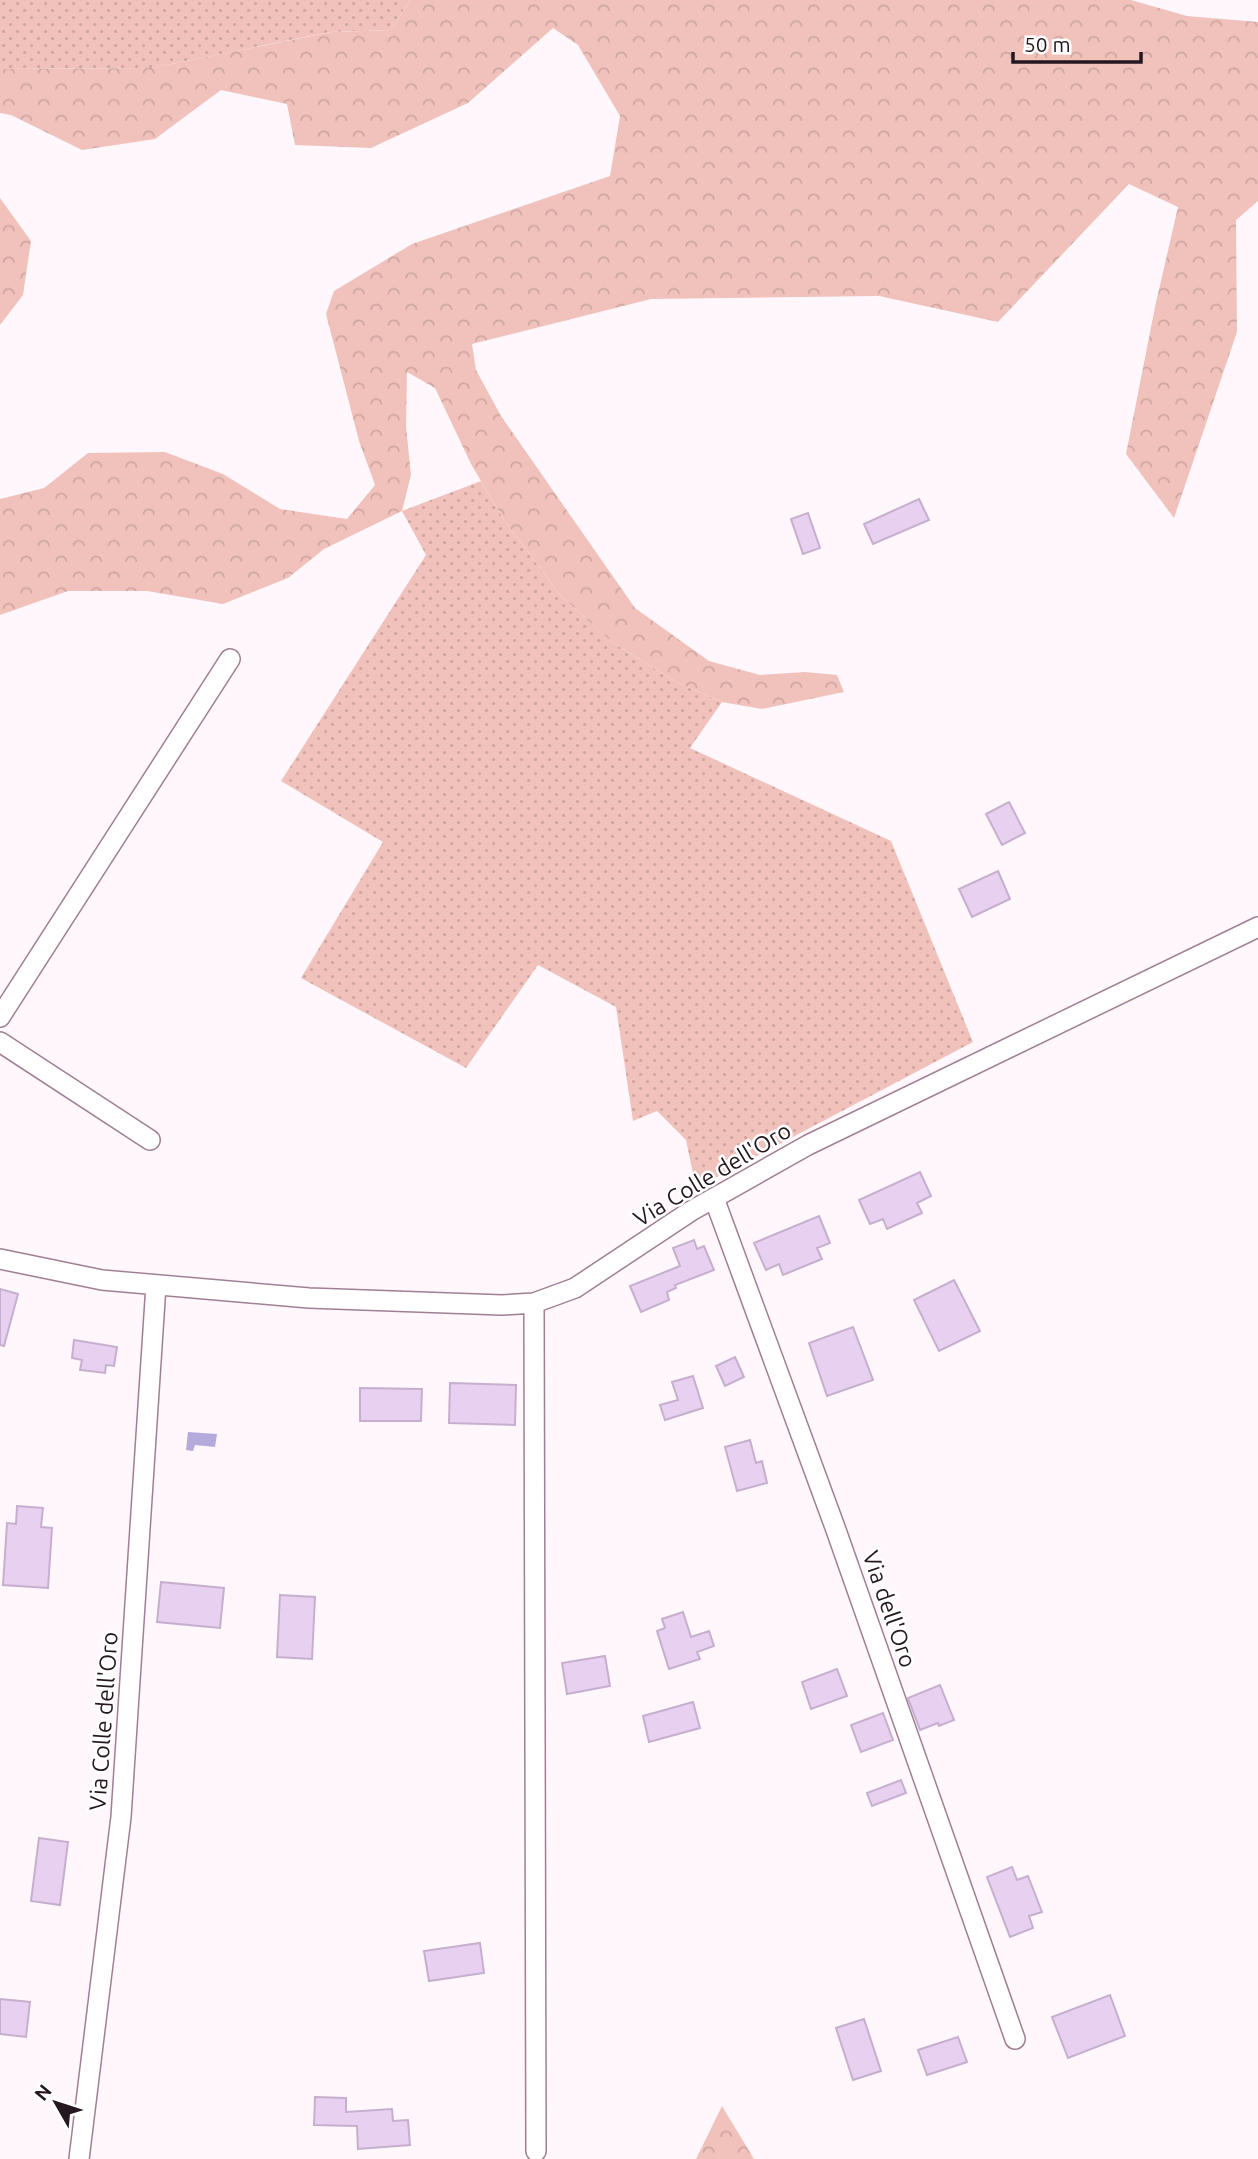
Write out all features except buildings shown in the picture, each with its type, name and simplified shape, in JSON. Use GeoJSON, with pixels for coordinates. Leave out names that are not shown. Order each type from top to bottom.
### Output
{"type":"FeatureCollection","features":[{"type":"Feature","properties":{"kind":"street"},"geometry":{"type":"LineString","coordinates":[[0,1017],[230,659]]}},
{"type":"Feature","properties":{"kind":"street","name":"Via Colle dell'Oro"},"geometry":{"type":"LineString","coordinates":[[0,1259],[102,1280],[309,1298],[502,1305],[534,1303],[575,1288],[714,1198],[808,1145],[1258,927]]}},
{"type":"Feature","properties":{"kind":"street"},"geometry":{"type":"LineString","coordinates":[[0,1042],[150,1140]]}},
{"type":"Feature","properties":{"kind":"street","name":"Via dell'Oro"},"geometry":{"type":"LineString","coordinates":[[714,1198],[841,1543],[1015,2039]]}},
{"type":"Feature","properties":{"kind":"street","name":"Via Colle dell'Oro"},"geometry":{"type":"LineString","coordinates":[[79,2159],[121,1817],[156,1284]]}},
{"type":"Feature","properties":{"kind":"street"},"geometry":{"type":"LineString","coordinates":[[534,1303],[536,2151]]}},
{"type":"Feature","properties":{"kind":"green space"},"geometry":{"type":"Polygon","coordinates":[[[0,0],[410,0],[391,30],[330,32],[151,68],[0,69],[0,0]]]}},
{"type":"Feature","properties":{"kind":"green space"},"geometry":{"type":"Polygon","coordinates":[[[410,0],[1131,0],[1187,16],[1258,22],[1258,201],[1236,220],[1237,332],[1174,518],[1126,454],[1178,207],[1129,184],[998,322],[879,296],[651,299],[472,344],[476,370],[501,416],[635,608],[709,661],[760,675],[805,672],[837,675],[844,692],[762,709],[722,702],[676,682],[612,642],[560,595],[504,520],[471,464],[435,388],[407,372],[406,426],[411,475],[402,511],[324,549],[288,578],[223,604],[147,591],[68,591],[0,615],[0,499],[44,488],[88,453],[165,452],[223,474],[280,509],[347,519],[375,485],[359,441],[326,314],[334,291],[412,244],[610,176],[620,116],[578,45],[553,28],[468,103],[371,148],[295,145],[287,104],[221,90],[155,139],[82,150],[11,115],[0,113],[0,69],[151,68],[331,32],[391,30],[410,0]]]}},
{"type":"Feature","properties":{"kind":"green space"},"geometry":{"type":"Polygon","coordinates":[[[0,198],[31,241],[23,295],[0,325],[0,198]]]}},
{"type":"Feature","properties":{"kind":"green space"},"geometry":{"type":"Polygon","coordinates":[[[481,481],[504,520],[560,595],[612,642],[676,682],[722,702],[690,748],[891,841],[973,1042],[696,1188],[686,1140],[657,1111],[633,1121],[616,1007],[538,965],[466,1068],[301,978],[383,842],[281,781],[426,555],[402,511],[481,481]]]}},
{"type":"Feature","properties":{"kind":"green space"},"geometry":{"type":"Polygon","coordinates":[[[722,2106],[754,2159],[696,2159],[722,2106]]]}},
{"type":"Feature","properties":{"kind":"shaded area"},"geometry":{"type":"Polygon","coordinates":[[[188,1432],[217,1434],[215,1447],[195,1445],[193,1451],[186,1450],[188,1432]]]}}]}
